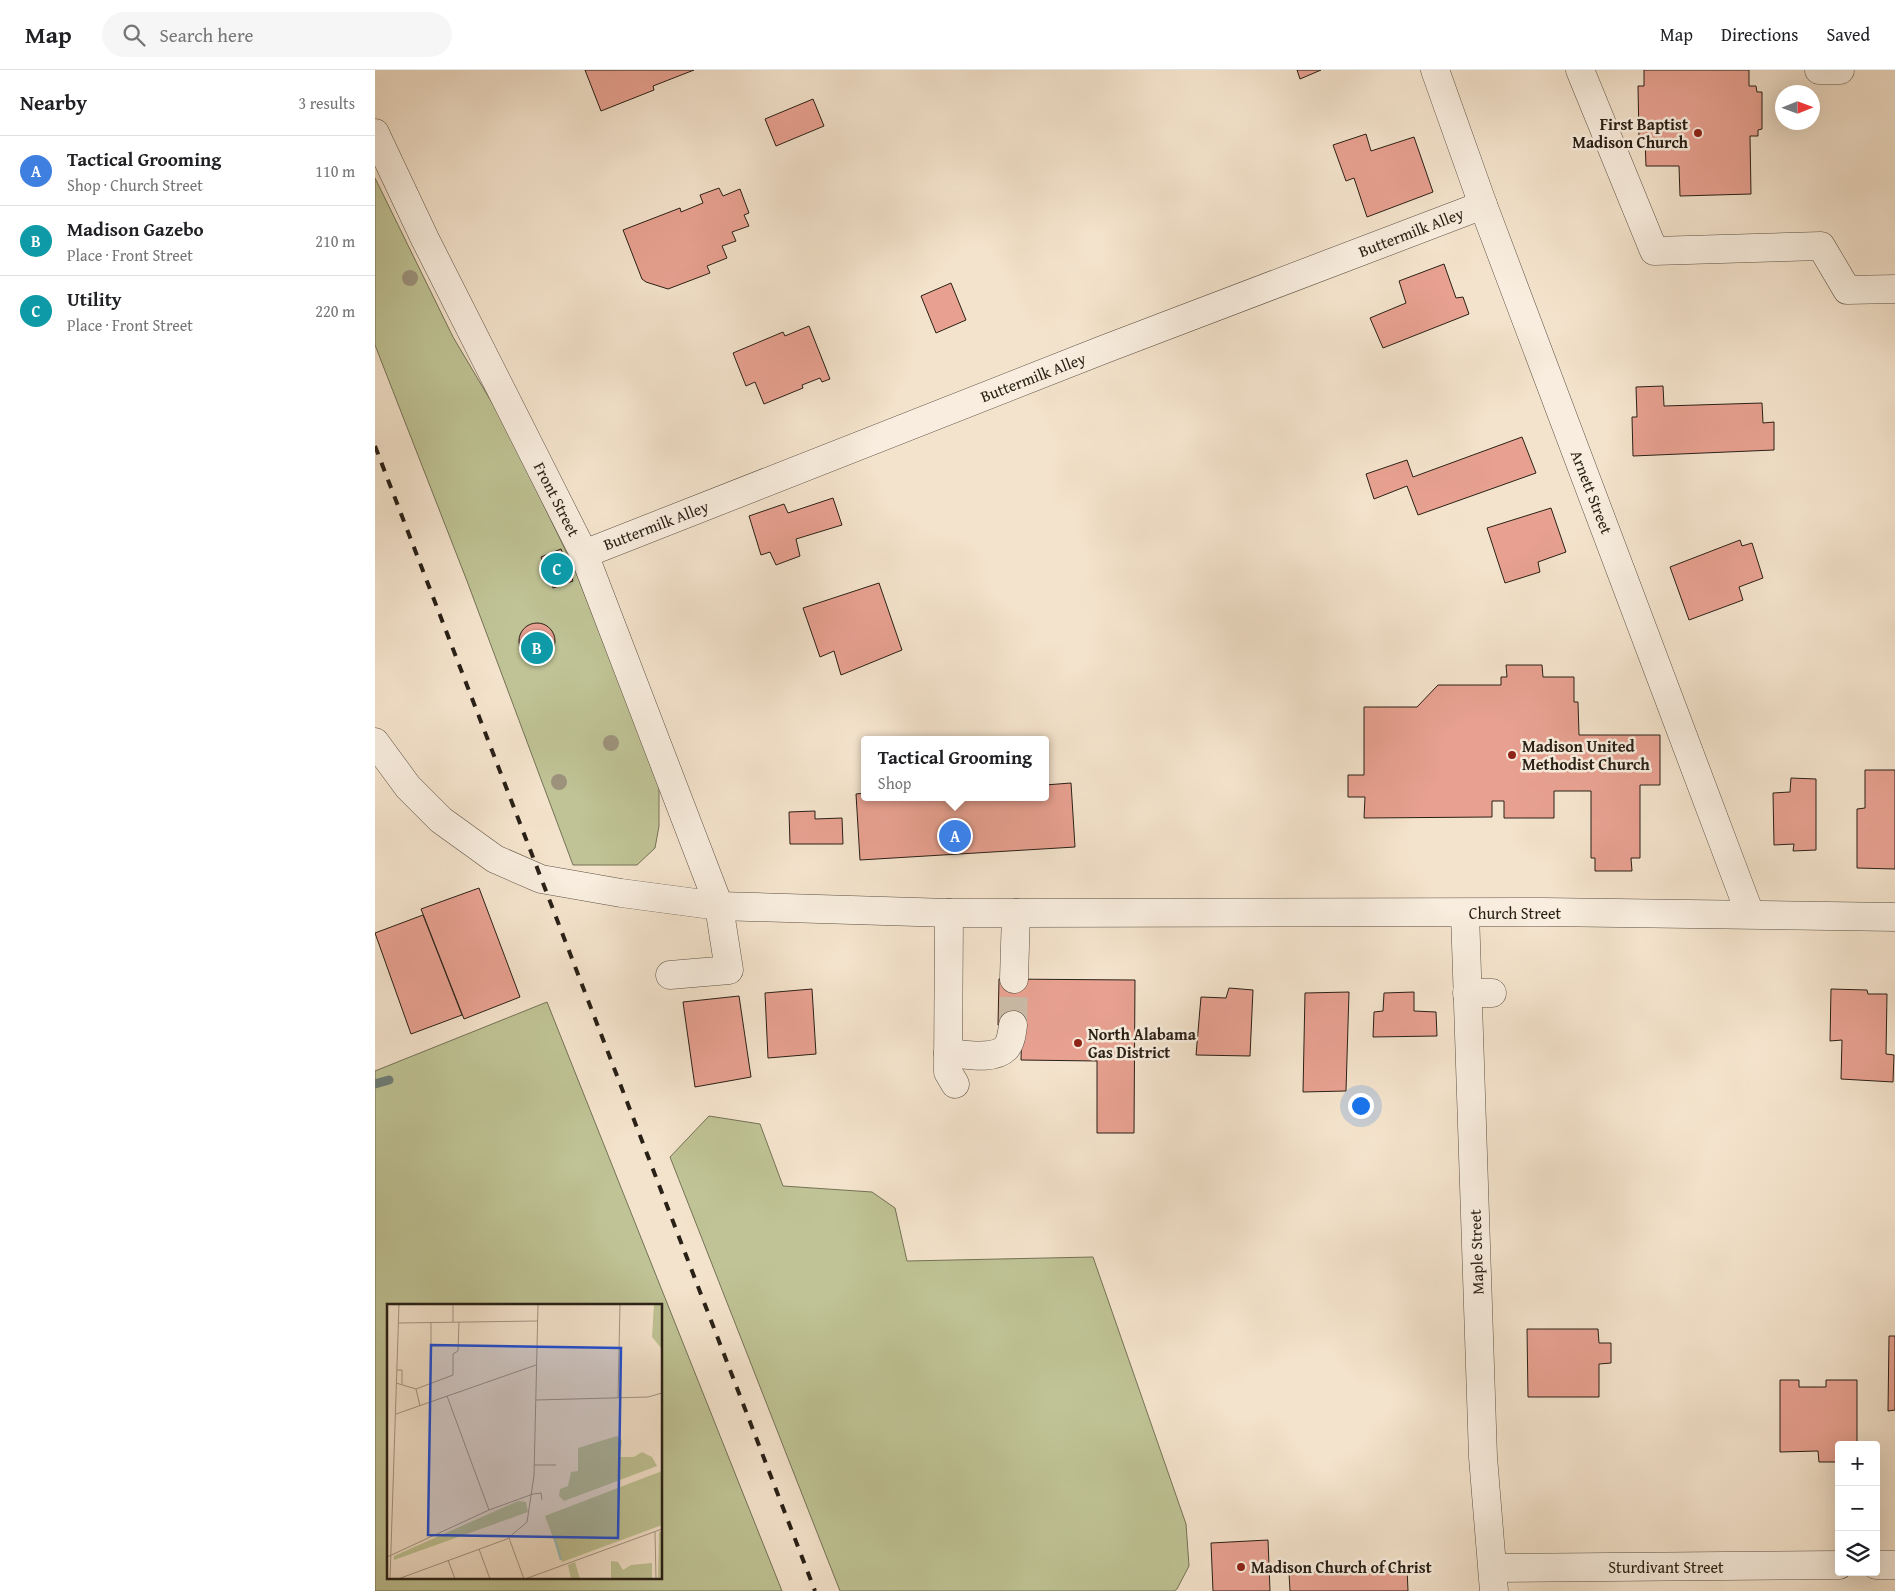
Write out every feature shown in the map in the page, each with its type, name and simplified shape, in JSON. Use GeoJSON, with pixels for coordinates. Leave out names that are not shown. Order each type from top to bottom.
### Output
{"type":"FeatureCollection","features":[{"type":"Feature","properties":{"kind":"street","name":"Arnett Street"},"geometry":{"type":"LineString","coordinates":[[1435,70],[1483,205],[1750,914]]}},
{"type":"Feature","properties":{"kind":"street"},"geometry":{"type":"LineString","coordinates":[[1580,70],[1655,252],[1821,246],[1847,290],[1895,289]]}},
{"type":"Feature","properties":{"kind":"street"},"geometry":{"type":"LineString","coordinates":[[1819,70],[1840,70]]}},
{"type":"Feature","properties":{"kind":"street","name":"Front Street"},"geometry":{"type":"LineString","coordinates":[[375,133],[425,239],[584,554],[719,906],[729,970],[670,975]]}},
{"type":"Feature","properties":{"kind":"street","name":"Buttermilk Alley"},"geometry":{"type":"LineString","coordinates":[[584,554],[1115,345],[1483,205]]}},
{"type":"Feature","properties":{"kind":"street","name":"Church Street"},"geometry":{"type":"LineString","coordinates":[[375,742],[408,787],[441,820],[495,859],[541,879],[621,893],[719,906],[949,913],[1750,914],[1895,917]]}},
{"type":"Feature","properties":{"kind":"street"},"geometry":{"type":"LineString","coordinates":[[949,913],[948,1072],[955,1084]]}},
{"type":"Feature","properties":{"kind":"street"},"geometry":{"type":"LineString","coordinates":[[1014,979],[1015,913]]}},
{"type":"Feature","properties":{"kind":"street","name":"Maple Street"},"geometry":{"type":"LineString","coordinates":[[1465,913],[1480,993],[1483,1456],[1493,1580]]}},
{"type":"Feature","properties":{"kind":"street"},"geometry":{"type":"LineString","coordinates":[[948,1053],[995,1054],[1006,1048],[1013,1025]]}},
{"type":"Feature","properties":{"kind":"street","name":"Sturdivant Street"},"geometry":{"type":"LineString","coordinates":[[1493,1580],[1835,1565]]}},
{"type":"Feature","properties":{"kind":"street"},"geometry":{"type":"LineString","coordinates":[[1880,1565],[1895,1565]]}},
{"type":"Feature","properties":{"kind":"green space"},"geometry":{"type":"Polygon","coordinates":[[[375,178],[453,337],[504,423],[575,570],[659,784],[659,826],[655,848],[637,865],[573,865],[467,581],[375,345],[375,178]]]}},
{"type":"Feature","properties":{"kind":"green space"},"geometry":{"type":"Polygon","coordinates":[[[547,1002],[782,1591],[375,1591],[375,1071],[547,1002]]]}},
{"type":"Feature","properties":{"kind":"green space"},"geometry":{"type":"Polygon","coordinates":[[[709,1116],[760,1124],[783,1186],[872,1192],[895,1208],[907,1261],[1093,1257],[1186,1524],[1189,1566],[1177,1589],[1174,1591],[840,1591],[670,1157],[709,1116]]]}},
{"type":"Feature","properties":{"kind":"building"},"geometry":{"type":"Polygon","coordinates":[[[585,70],[694,70],[653,86],[654,90],[601,111],[585,70]]]}},
{"type":"Feature","properties":{"kind":"building"},"geometry":{"type":"Polygon","coordinates":[[[1297,70],[1321,70],[1300,79],[1297,70]]]}},
{"type":"Feature","properties":{"kind":"building","name":"First Baptist Madison Church"},"geometry":{"type":"Polygon","coordinates":[[[1644,70],[1749,70],[1749,86],[1756,86],[1757,92],[1762,92],[1762,129],[1758,130],[1758,136],[1750,136],[1751,194],[1680,196],[1679,166],[1646,166],[1645,139],[1639,139],[1638,86],[1644,86],[1644,70]]]}},
{"type":"Feature","properties":{"kind":"building"},"geometry":{"type":"Polygon","coordinates":[[[813,99],[824,126],[776,146],[765,119],[813,99]]]}},
{"type":"Feature","properties":{"kind":"building"},"geometry":{"type":"Polygon","coordinates":[[[1366,134],[1371,151],[1414,137],[1433,192],[1367,217],[1354,178],[1346,181],[1333,145],[1366,134]]]}},
{"type":"Feature","properties":{"kind":"building"},"geometry":{"type":"Polygon","coordinates":[[[719,188],[723,196],[740,189],[749,213],[744,215],[749,226],[732,232],[736,241],[722,246],[727,258],[707,266],[710,273],[668,289],[642,279],[623,230],[680,208],[681,212],[703,203],[700,195],[719,188]]]}},
{"type":"Feature","properties":{"kind":"building"},"geometry":{"type":"Polygon","coordinates":[[[1444,264],[1456,298],[1463,297],[1469,314],[1383,348],[1370,318],[1406,303],[1399,281],[1444,264]]]}},
{"type":"Feature","properties":{"kind":"building"},"geometry":{"type":"Polygon","coordinates":[[[951,283],[966,320],[936,333],[921,296],[951,283]]]}},
{"type":"Feature","properties":{"kind":"building"},"geometry":{"type":"Polygon","coordinates":[[[809,326],[830,379],[822,382],[820,378],[802,385],[803,388],[764,404],[755,382],[746,386],[733,353],[783,332],[785,336],[809,326]]]}},
{"type":"Feature","properties":{"kind":"building"},"geometry":{"type":"Polygon","coordinates":[[[1663,386],[1664,406],[1762,403],[1763,423],[1774,422],[1774,450],[1633,456],[1632,417],[1637,417],[1636,387],[1663,386]]]}},
{"type":"Feature","properties":{"kind":"building"},"geometry":{"type":"Polygon","coordinates":[[[1522,437],[1536,473],[1418,515],[1407,486],[1374,499],[1366,474],[1407,460],[1413,477],[1522,437]]]}},
{"type":"Feature","properties":{"kind":"building"},"geometry":{"type":"Polygon","coordinates":[[[833,498],[842,525],[796,539],[800,556],[776,565],[770,552],[761,555],[749,516],[784,504],[788,513],[833,498]]]}},
{"type":"Feature","properties":{"kind":"building"},"geometry":{"type":"Polygon","coordinates":[[[1551,508],[1566,552],[1538,562],[1540,572],[1505,583],[1487,528],[1551,508]]]}},
{"type":"Feature","properties":{"kind":"building"},"geometry":{"type":"Polygon","coordinates":[[[1740,540],[1742,546],[1752,543],[1763,578],[1739,587],[1743,600],[1689,620],[1670,567],[1740,540]]]}},
{"type":"Feature","properties":{"kind":"building"},"geometry":{"type":"Polygon","coordinates":[[[561,549],[573,581],[553,588],[541,557],[561,549]]]}},
{"type":"Feature","properties":{"kind":"building"},"geometry":{"type":"Polygon","coordinates":[[[879,583],[902,650],[841,675],[834,651],[820,657],[803,608],[879,583]]]}},
{"type":"Feature","properties":{"kind":"building"},"geometry":{"type":"Polygon","coordinates":[[[537,623],[544,624],[550,628],[554,634],[554,648],[550,654],[544,658],[537,659],[530,658],[524,654],[520,648],[519,641],[520,634],[524,628],[530,624],[537,623]]]}},
{"type":"Feature","properties":{"kind":"building","name":"Madison United Methodist Church"},"geometry":{"type":"Polygon","coordinates":[[[1506,665],[1542,665],[1543,677],[1574,677],[1574,702],[1578,702],[1579,735],[1660,735],[1660,785],[1640,785],[1640,858],[1631,858],[1632,871],[1595,871],[1595,858],[1591,858],[1591,791],[1554,791],[1554,818],[1504,818],[1504,801],[1492,801],[1492,817],[1364,818],[1365,797],[1348,797],[1348,775],[1364,775],[1364,707],[1417,707],[1438,685],[1501,685],[1501,677],[1507,677],[1506,665]]]}},
{"type":"Feature","properties":{"kind":"building"},"geometry":{"type":"Polygon","coordinates":[[[1865,770],[1895,770],[1895,869],[1857,868],[1857,809],[1865,808],[1865,770]]]}},
{"type":"Feature","properties":{"kind":"building"},"geometry":{"type":"Polygon","coordinates":[[[1791,778],[1816,779],[1816,850],[1793,851],[1794,844],[1774,845],[1773,793],[1790,792],[1791,778]]]}},
{"type":"Feature","properties":{"kind":"building"},"geometry":{"type":"Polygon","coordinates":[[[1071,783],[1075,847],[860,860],[856,794],[861,793],[861,801],[1049,801],[1049,785],[1071,783]]]}},
{"type":"Feature","properties":{"kind":"building"},"geometry":{"type":"Polygon","coordinates":[[[815,811],[815,819],[842,818],[843,844],[790,844],[789,812],[815,811]]]}},
{"type":"Feature","properties":{"kind":"building"},"geometry":{"type":"Polygon","coordinates":[[[479,888],[520,997],[464,1019],[421,909],[479,888]]]}},
{"type":"Feature","properties":{"kind":"building"},"geometry":{"type":"Polygon","coordinates":[[[423,915],[462,1015],[411,1034],[375,933],[423,915]]]}},
{"type":"Feature","properties":{"kind":"building","name":"North Alabama Gas District"},"geometry":{"type":"Polygon","coordinates":[[[999,979],[1135,980],[1134,1133],[1097,1133],[1097,1061],[1021,1060],[1022,1025],[998,1025],[999,979]]]}},
{"type":"Feature","properties":{"kind":"building"},"geometry":{"type":"Polygon","coordinates":[[[1229,988],[1253,990],[1250,1056],[1196,1055],[1201,997],[1226,998],[1229,988]]]}},
{"type":"Feature","properties":{"kind":"building"},"geometry":{"type":"Polygon","coordinates":[[[812,989],[816,1054],[768,1058],[765,993],[812,989]]]}},
{"type":"Feature","properties":{"kind":"building"},"geometry":{"type":"Polygon","coordinates":[[[1831,989],[1867,990],[1868,994],[1887,994],[1886,1054],[1894,1055],[1893,1082],[1841,1079],[1842,1040],[1830,1041],[1831,989]]]}},
{"type":"Feature","properties":{"kind":"building"},"geometry":{"type":"Polygon","coordinates":[[[1349,992],[1346,1091],[1303,1092],[1305,993],[1349,992]]]}},
{"type":"Feature","properties":{"kind":"building"},"geometry":{"type":"Polygon","coordinates":[[[1414,992],[1414,1011],[1436,1012],[1437,1036],[1373,1037],[1374,1012],[1383,1011],[1384,993],[1414,992]]]}},
{"type":"Feature","properties":{"kind":"building"},"geometry":{"type":"Polygon","coordinates":[[[739,996],[751,1077],[695,1087],[683,1002],[739,996]]]}},
{"type":"Feature","properties":{"kind":"building"},"geometry":{"type":"Polygon","coordinates":[[[1527,1329],[1598,1329],[1599,1343],[1611,1343],[1611,1363],[1599,1364],[1599,1397],[1528,1397],[1527,1329]]]}},
{"type":"Feature","properties":{"kind":"building"},"geometry":{"type":"Polygon","coordinates":[[[1889,1336],[1895,1336],[1895,1410],[1888,1411],[1889,1336]]]}},
{"type":"Feature","properties":{"kind":"building"},"geometry":{"type":"Polygon","coordinates":[[[1780,1380],[1799,1380],[1799,1387],[1826,1387],[1826,1380],[1857,1380],[1857,1441],[1835,1441],[1835,1462],[1819,1462],[1818,1451],[1780,1452],[1780,1380]]]}},
{"type":"Feature","properties":{"kind":"building","name":"Madison Church of Christ"},"geometry":{"type":"Polygon","coordinates":[[[1268,1540],[1270,1591],[1213,1591],[1211,1543],[1268,1540]]]}},
{"type":"Feature","properties":{"kind":"building","name":"Madison Church of Christ"},"geometry":{"type":"Polygon","coordinates":[[[1407,1568],[1408,1591],[1290,1591],[1289,1573],[1407,1568]]]}},
{"type":"Feature","properties":{"kind":"waterway"},"geometry":{"type":"LineString","coordinates":[[375,1084],[389,1080]]}},
{"type":"Feature","properties":{"kind":"tunnel"},"geometry":{"type":"LineString","coordinates":[[1013,1025],[1014,979]]}},
{"type":"Feature","properties":{"kind":"railway"},"geometry":{"type":"LineString","coordinates":[[375,446],[815,1591]]}},
{"type":"Feature","properties":{"kind":"place","name":"First Baptist Madison Church"},"geometry":{"type":"Point","coordinates":[1698,133]}},
{"type":"Feature","properties":{"kind":"place","name":"Utility"},"geometry":{"type":"Point","coordinates":[557,569]}},
{"type":"Feature","properties":{"kind":"place","name":"Madison Gazebo"},"geometry":{"type":"Point","coordinates":[537,648]}},
{"type":"Feature","properties":{"kind":"place","name":"Madison United Methodist Church"},"geometry":{"type":"Point","coordinates":[1512,755]}},
{"type":"Feature","properties":{"kind":"place","name":"Tactical Grooming"},"geometry":{"type":"Point","coordinates":[955,836]}},
{"type":"Feature","properties":{"kind":"place","name":"North Alabama Gas District"},"geometry":{"type":"Point","coordinates":[1078,1043]}},
{"type":"Feature","properties":{"kind":"place","name":"Madison Church of Christ"},"geometry":{"type":"Point","coordinates":[1241,1567]}}]}
